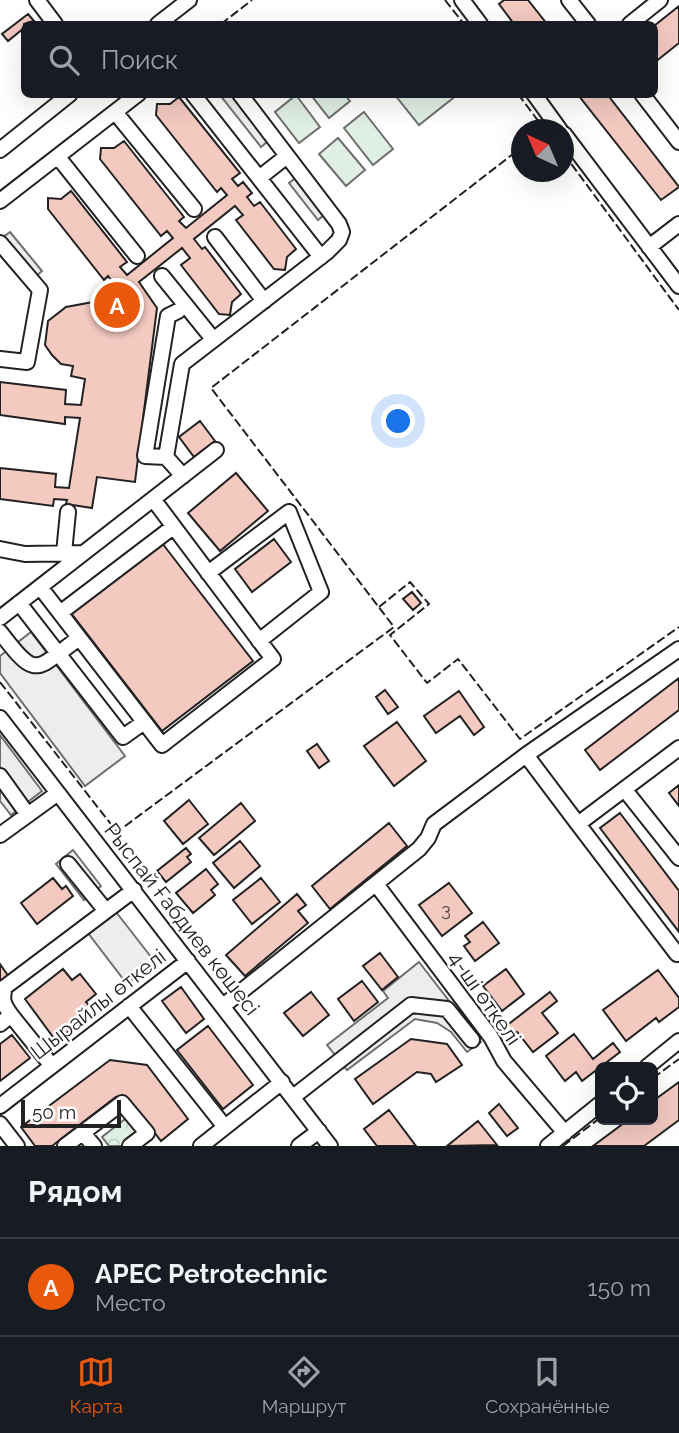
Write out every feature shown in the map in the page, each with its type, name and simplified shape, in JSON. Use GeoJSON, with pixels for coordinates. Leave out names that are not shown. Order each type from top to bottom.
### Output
{"type":"FeatureCollection","features":[{"type":"Feature","properties":{"kind":"street"},"geometry":{"type":"LineString","coordinates":[[37,0],[53,21]]}},
{"type":"Feature","properties":{"kind":"street"},"geometry":{"type":"LineString","coordinates":[[162,21],[189,0]]}},
{"type":"Feature","properties":{"kind":"street"},"geometry":{"type":"LineString","coordinates":[[462,0],[478,21]]}},
{"type":"Feature","properties":{"kind":"street"},"geometry":{"type":"LineString","coordinates":[[569,0],[586,21]]}},
{"type":"Feature","properties":{"kind":"street"},"geometry":{"type":"LineString","coordinates":[[634,21],[660,0]]}},
{"type":"Feature","properties":{"kind":"street"},"geometry":{"type":"LineString","coordinates":[[0,150],[65,98]]}},
{"type":"Feature","properties":{"kind":"street"},"geometry":{"type":"LineString","coordinates":[[0,201],[133,98]]}},
{"type":"Feature","properties":{"kind":"street"},"geometry":{"type":"LineString","coordinates":[[196,98],[321,257]]}},
{"type":"Feature","properties":{"kind":"street"},"geometry":{"type":"LineString","coordinates":[[166,457],[182,364],[321,257],[339,240],[342,232],[339,224],[243,98]]}},
{"type":"Feature","properties":{"kind":"street"},"geometry":{"type":"LineString","coordinates":[[537,98],[552,119]]}},
{"type":"Feature","properties":{"kind":"street"},"geometry":{"type":"LineString","coordinates":[[645,98],[677,136]]}},
{"type":"Feature","properties":{"kind":"street"},"geometry":{"type":"LineString","coordinates":[[116,112],[194,209]]}},
{"type":"Feature","properties":{"kind":"street"},"geometry":{"type":"LineString","coordinates":[[574,147],[679,286]]}},
{"type":"Feature","properties":{"kind":"street"},"geometry":{"type":"LineString","coordinates":[[259,178],[287,156]]}},
{"type":"Feature","properties":{"kind":"street"},"geometry":{"type":"LineString","coordinates":[[58,157],[137,256]]}},
{"type":"Feature","properties":{"kind":"street"},"geometry":{"type":"LineString","coordinates":[[649,247],[679,224]]}},
{"type":"Feature","properties":{"kind":"street"},"geometry":{"type":"LineString","coordinates":[[215,237],[264,301]]}},
{"type":"Feature","properties":{"kind":"street"},"geometry":{"type":"LineString","coordinates":[[0,243],[40,290],[27,362],[0,359]]}},
{"type":"Feature","properties":{"kind":"street"},"geometry":{"type":"LineString","coordinates":[[162,276],[214,340]]}},
{"type":"Feature","properties":{"kind":"street"},"geometry":{"type":"LineString","coordinates":[[178,311],[168,316],[145,456],[166,457],[183,476]]}},
{"type":"Feature","properties":{"kind":"street"},"geometry":{"type":"LineString","coordinates":[[160,368],[180,373]]}},
{"type":"Feature","properties":{"kind":"street"},"geometry":{"type":"LineString","coordinates":[[0,618],[216,450]]}},
{"type":"Feature","properties":{"kind":"street"},"geometry":{"type":"LineString","coordinates":[[40,587],[162,745],[273,659],[153,499]]}},
{"type":"Feature","properties":{"kind":"street"},"geometry":{"type":"LineString","coordinates":[[64,553],[68,512]]}},
{"type":"Feature","properties":{"kind":"street"},"geometry":{"type":"LineString","coordinates":[[208,573],[289,512],[321,592],[259,641]]}},
{"type":"Feature","properties":{"kind":"street"},"geometry":{"type":"LineString","coordinates":[[60,613],[173,527]]}},
{"type":"Feature","properties":{"kind":"street"},"geometry":{"type":"LineString","coordinates":[[0,549],[25,554],[83,553]]}},
{"type":"Feature","properties":{"kind":"street"},"geometry":{"type":"LineString","coordinates":[[19,603],[122,737],[144,722]]}},
{"type":"Feature","properties":{"kind":"street"},"geometry":{"type":"LineString","coordinates":[[0,632],[21,659],[38,667],[79,638]]}},
{"type":"Feature","properties":{"kind":"street"},"geometry":{"type":"LineString","coordinates":[[223,1006],[419,849],[434,824],[526,755],[679,649]]}},
{"type":"Feature","properties":{"kind":"street","name":"Рыспай Ғабдиев көшесі"},"geometry":{"type":"LineString","coordinates":[[0,718],[330,1146]]}},
{"type":"Feature","properties":{"kind":"street"},"geometry":{"type":"LineString","coordinates":[[578,824],[679,748]]}},
{"type":"Feature","properties":{"kind":"street"},"geometry":{"type":"LineString","coordinates":[[526,755],[678,955]]}},
{"type":"Feature","properties":{"kind":"street"},"geometry":{"type":"LineString","coordinates":[[0,776],[28,815]]}},
{"type":"Feature","properties":{"kind":"street"},"geometry":{"type":"LineString","coordinates":[[625,790],[678,854]]}},
{"type":"Feature","properties":{"kind":"street"},"geometry":{"type":"LineString","coordinates":[[0,835],[58,793]]}},
{"type":"Feature","properties":{"kind":"street"},"geometry":{"type":"LineString","coordinates":[[68,864],[106,911]]}},
{"type":"Feature","properties":{"kind":"street","name":"4-ші өткелі"},"geometry":{"type":"LineString","coordinates":[[376,884],[491,1037],[504,1061],[565,1133]]}},
{"type":"Feature","properties":{"kind":"street"},"geometry":{"type":"LineString","coordinates":[[52,1066],[6,1019],[3,995],[5,987],[134,890]]}},
{"type":"Feature","properties":{"kind":"street","name":"Шырайлы өткелі"},"geometry":{"type":"LineString","coordinates":[[0,1106],[188,961]]}},
{"type":"Feature","properties":{"kind":"street"},"geometry":{"type":"LineString","coordinates":[[293,1097],[411,1005],[447,1009],[472,1040]]}},
{"type":"Feature","properties":{"kind":"street"},"geometry":{"type":"LineString","coordinates":[[129,1006],[225,1127]]}},
{"type":"Feature","properties":{"kind":"street"},"geometry":{"type":"LineString","coordinates":[[653,1062],[679,1041]]}},
{"type":"Feature","properties":{"kind":"street"},"geometry":{"type":"LineString","coordinates":[[201,1146],[282,1082]]}},
{"type":"Feature","properties":{"kind":"street"},"geometry":{"type":"LineString","coordinates":[[65,1146],[122,1103],[147,1133],[130,1146]]}},
{"type":"Feature","properties":{"kind":"street"},"geometry":{"type":"LineString","coordinates":[[548,1146],[595,1108]]}},
{"type":"Feature","properties":{"kind":"street"},"geometry":{"type":"LineString","coordinates":[[0,1124],[17,1146]]}},
{"type":"Feature","properties":{"kind":"street"},"geometry":{"type":"LineString","coordinates":[[299,1146],[319,1131]]}},
{"type":"Feature","properties":{"kind":"street"},"geometry":{"type":"LineString","coordinates":[[83,1133],[94,1146]]}},
{"type":"Feature","properties":{"kind":"street"},"geometry":{"type":"LineString","coordinates":[[142,1146],[152,1139],[158,1146]]}},
{"type":"Feature","properties":{"kind":"green space"},"geometry":{"type":"Polygon","coordinates":[[[292,98],[298,98],[320,127],[299,143],[275,112],[292,98]]]}},
{"type":"Feature","properties":{"kind":"green space"},"geometry":{"type":"Polygon","coordinates":[[[313,98],[348,98],[350,101],[329,118],[313,98]]]}},
{"type":"Feature","properties":{"kind":"green space"},"geometry":{"type":"Polygon","coordinates":[[[397,98],[453,98],[419,125],[397,98]]]}},
{"type":"Feature","properties":{"kind":"green space"},"geometry":{"type":"Polygon","coordinates":[[[364,112],[393,149],[373,165],[344,128],[364,112]]]}},
{"type":"Feature","properties":{"kind":"green space"},"geometry":{"type":"Polygon","coordinates":[[[338,138],[365,170],[346,186],[319,154],[338,138]]]}},
{"type":"Feature","properties":{"kind":"green space"},"geometry":{"type":"Polygon","coordinates":[[[129,1116],[141,1133],[123,1146],[109,1146],[102,1137],[129,1116]]]}},
{"type":"Feature","properties":{"kind":"shaded area"},"geometry":{"type":"Polygon","coordinates":[[[222,98],[234,98],[268,141],[261,147],[222,98]]]}},
{"type":"Feature","properties":{"kind":"shaded area"},"geometry":{"type":"Polygon","coordinates":[[[297,177],[325,214],[318,220],[289,183],[297,177]]]}},
{"type":"Feature","properties":{"kind":"shaded area"},"geometry":{"type":"Polygon","coordinates":[[[10,232],[42,271],[35,277],[2,238],[10,232]]]}},
{"type":"Feature","properties":{"kind":"shaded area"},"geometry":{"type":"Polygon","coordinates":[[[31,632],[125,756],[85,786],[0,673],[0,656],[31,632]]]}},
{"type":"Feature","properties":{"kind":"shaded area"},"geometry":{"type":"Polygon","coordinates":[[[0,735],[42,791],[11,815],[0,801],[0,735]]]}},
{"type":"Feature","properties":{"kind":"shaded area"},"geometry":{"type":"Polygon","coordinates":[[[73,850],[101,886],[84,900],[56,864],[73,850]]]}},
{"type":"Feature","properties":{"kind":"shaded area"},"geometry":{"type":"Polygon","coordinates":[[[116,912],[155,962],[127,984],[88,933],[116,912]]]}},
{"type":"Feature","properties":{"kind":"shaded area"},"geometry":{"type":"Polygon","coordinates":[[[419,962],[481,1042],[467,1052],[451,1032],[437,1023],[415,1019],[347,1070],[327,1045],[388,998],[383,991],[419,962]]]}},
{"type":"Feature","properties":{"kind":"building"},"geometry":{"type":"Polygon","coordinates":[[[504,0],[528,0],[545,21],[512,21],[499,4],[504,0]]]}},
{"type":"Feature","properties":{"kind":"building"},"geometry":{"type":"Polygon","coordinates":[[[679,6],[679,43],[658,60],[658,23],[679,6]]]}},
{"type":"Feature","properties":{"kind":"building"},"geometry":{"type":"Polygon","coordinates":[[[28,14],[34,21],[21,21],[21,30],[8,41],[2,34],[28,14]]]}},
{"type":"Feature","properties":{"kind":"building"},"geometry":{"type":"Polygon","coordinates":[[[180,98],[240,173],[232,179],[238,186],[243,182],[252,193],[247,197],[254,206],[260,202],[296,249],[287,257],[285,270],[274,269],[236,220],[243,215],[235,206],[194,239],[202,249],[205,247],[241,294],[232,302],[230,315],[219,314],[181,265],[190,258],[182,248],[139,282],[157,308],[135,482],[97,477],[92,508],[66,504],[67,500],[54,499],[53,506],[0,499],[0,468],[56,474],[55,487],[69,488],[80,418],[65,417],[65,424],[0,415],[0,382],[66,390],[65,404],[81,405],[85,379],[71,376],[73,366],[61,364],[45,345],[48,321],[66,307],[93,302],[115,285],[108,276],[104,280],[48,209],[48,198],[61,199],[71,191],[127,262],[120,267],[127,275],[173,238],[167,231],[161,236],[100,159],[101,148],[114,148],[124,141],[184,217],[179,221],[186,228],[227,195],[221,188],[217,192],[156,115],[157,104],[170,104],[180,98]]]}},
{"type":"Feature","properties":{"kind":"building"},"geometry":{"type":"Polygon","coordinates":[[[581,98],[610,98],[679,187],[661,200],[581,98]]]}},
{"type":"Feature","properties":{"kind":"building"},"geometry":{"type":"Polygon","coordinates":[[[200,421],[215,441],[194,457],[179,437],[200,421]]]}},
{"type":"Feature","properties":{"kind":"building"},"geometry":{"type":"Polygon","coordinates":[[[236,473],[268,511],[220,551],[188,513],[236,473]]]}},
{"type":"Feature","properties":{"kind":"building"},"geometry":{"type":"Polygon","coordinates":[[[274,539],[291,562],[252,592],[235,569],[274,539]]]}},
{"type":"Feature","properties":{"kind":"building"},"geometry":{"type":"Polygon","coordinates":[[[162,543],[253,661],[162,731],[71,613],[162,543]]]}},
{"type":"Feature","properties":{"kind":"building"},"geometry":{"type":"Polygon","coordinates":[[[412,592],[421,603],[413,610],[403,599],[412,592]]]}},
{"type":"Feature","properties":{"kind":"building"},"geometry":{"type":"Polygon","coordinates":[[[679,678],[679,710],[600,770],[585,750],[679,678]]]}},
{"type":"Feature","properties":{"kind":"building"},"geometry":{"type":"Polygon","coordinates":[[[385,690],[398,707],[388,714],[376,697],[385,690]]]}},
{"type":"Feature","properties":{"kind":"building"},"geometry":{"type":"Polygon","coordinates":[[[459,691],[484,727],[474,735],[460,716],[436,733],[424,716],[459,691]]]}},
{"type":"Feature","properties":{"kind":"building"},"geometry":{"type":"Polygon","coordinates":[[[397,722],[426,761],[394,786],[364,746],[397,722]]]}},
{"type":"Feature","properties":{"kind":"building"},"geometry":{"type":"Polygon","coordinates":[[[317,744],[329,761],[319,768],[307,751],[317,744]]]}},
{"type":"Feature","properties":{"kind":"building"},"geometry":{"type":"Polygon","coordinates":[[[679,785],[679,806],[669,793],[679,785]]]}},
{"type":"Feature","properties":{"kind":"building"},"geometry":{"type":"Polygon","coordinates":[[[189,800],[208,824],[183,844],[164,821],[189,800]]]}},
{"type":"Feature","properties":{"kind":"building"},"geometry":{"type":"Polygon","coordinates":[[[241,803],[255,821],[214,855],[199,838],[241,803]]]}},
{"type":"Feature","properties":{"kind":"building"},"geometry":{"type":"Polygon","coordinates":[[[620,813],[679,891],[679,932],[600,828],[620,813]]]}},
{"type":"Feature","properties":{"kind":"building"},"geometry":{"type":"Polygon","coordinates":[[[389,823],[407,846],[330,909],[312,886],[389,823]]]}},
{"type":"Feature","properties":{"kind":"building"},"geometry":{"type":"Polygon","coordinates":[[[240,841],[260,866],[234,888],[213,863],[240,841]]]}},
{"type":"Feature","properties":{"kind":"building"},"geometry":{"type":"Polygon","coordinates":[[[186,848],[191,854],[187,857],[191,862],[166,882],[157,871],[186,848]]]}},
{"type":"Feature","properties":{"kind":"building"},"geometry":{"type":"Polygon","coordinates":[[[206,869],[218,884],[211,890],[215,895],[193,913],[176,893],[206,869]]]}},
{"type":"Feature","properties":{"kind":"building"},"geometry":{"type":"Polygon","coordinates":[[[53,878],[62,889],[66,886],[73,896],[37,924],[21,903],[53,878]]]}},
{"type":"Feature","properties":{"kind":"building"},"geometry":{"type":"Polygon","coordinates":[[[261,878],[280,902],[252,924],[233,900],[261,878]]]}},
{"type":"Feature","properties":{"kind":"building"},"geometry":{"type":"Polygon","coordinates":[[[449,883],[472,913],[442,936],[419,905],[449,883]]]}},
{"type":"Feature","properties":{"kind":"building"},"geometry":{"type":"Polygon","coordinates":[[[297,894],[306,905],[298,911],[308,923],[245,976],[226,955],[297,894]]]}},
{"type":"Feature","properties":{"kind":"building"},"geometry":{"type":"Polygon","coordinates":[[[483,922],[499,943],[475,961],[464,946],[470,942],[465,936],[483,922]]]}},
{"type":"Feature","properties":{"kind":"building"},"geometry":{"type":"Polygon","coordinates":[[[380,953],[398,977],[382,990],[363,966],[380,953]]]}},
{"type":"Feature","properties":{"kind":"building"},"geometry":{"type":"Polygon","coordinates":[[[0,964],[9,977],[0,983],[0,964]]]}},
{"type":"Feature","properties":{"kind":"building"},"geometry":{"type":"Polygon","coordinates":[[[63,969],[72,980],[80,974],[96,994],[86,1002],[94,1012],[56,1041],[25,999],[63,969]]]}},
{"type":"Feature","properties":{"kind":"building"},"geometry":{"type":"Polygon","coordinates":[[[506,969],[524,994],[502,1011],[483,986],[506,969]]]}},
{"type":"Feature","properties":{"kind":"building"},"geometry":{"type":"Polygon","coordinates":[[[658,970],[679,998],[679,1007],[659,1022],[656,1018],[626,1041],[603,1010],[658,970]]]}},
{"type":"Feature","properties":{"kind":"building"},"geometry":{"type":"Polygon","coordinates":[[[362,981],[378,1002],[354,1021],[338,999],[362,981]]]}},
{"type":"Feature","properties":{"kind":"building"},"geometry":{"type":"Polygon","coordinates":[[[181,987],[204,1019],[186,1033],[162,1001],[181,987]]]}},
{"type":"Feature","properties":{"kind":"building"},"geometry":{"type":"Polygon","coordinates":[[[311,992],[329,1015],[303,1036],[284,1013],[311,992]]]}},
{"type":"Feature","properties":{"kind":"building"},"geometry":{"type":"Polygon","coordinates":[[[550,992],[557,1001],[542,1013],[558,1033],[533,1052],[517,1032],[508,1039],[501,1030],[550,992]]]}},
{"type":"Feature","properties":{"kind":"building"},"geometry":{"type":"Polygon","coordinates":[[[208,1026],[253,1085],[223,1109],[177,1050],[208,1026]]]}},
{"type":"Feature","properties":{"kind":"building"},"geometry":{"type":"Polygon","coordinates":[[[574,1034],[593,1059],[613,1043],[620,1052],[607,1062],[595,1062],[595,1071],[582,1081],[576,1072],[565,1081],[546,1056],[574,1034]]]}},
{"type":"Feature","properties":{"kind":"building"},"geometry":{"type":"Polygon","coordinates":[[[12,1035],[30,1058],[0,1081],[0,1044],[12,1035]]]}},
{"type":"Feature","properties":{"kind":"building"},"geometry":{"type":"Polygon","coordinates":[[[411,1039],[447,1044],[462,1065],[436,1082],[431,1074],[417,1072],[373,1104],[355,1079],[411,1039]]]}},
{"type":"Feature","properties":{"kind":"building"},"geometry":{"type":"Polygon","coordinates":[[[110,1060],[147,1065],[188,1119],[161,1141],[132,1103],[116,1097],[52,1146],[35,1146],[21,1127],[110,1060]]]}},
{"type":"Feature","properties":{"kind":"building"},"geometry":{"type":"Polygon","coordinates":[[[679,1082],[679,1120],[644,1146],[593,1146],[621,1125],[658,1125],[658,1097],[679,1082]]]}},
{"type":"Feature","properties":{"kind":"building"},"geometry":{"type":"Polygon","coordinates":[[[499,1104],[518,1128],[507,1136],[489,1113],[499,1104]]]}},
{"type":"Feature","properties":{"kind":"building"},"geometry":{"type":"Polygon","coordinates":[[[389,1110],[416,1146],[377,1146],[364,1129],[389,1110]]]}},
{"type":"Feature","properties":{"kind":"building"},"geometry":{"type":"Polygon","coordinates":[[[478,1121],[497,1145],[447,1146],[478,1121]]]}},
{"type":"Feature","properties":{"kind":"fence"},"geometry":{"type":"LineString","coordinates":[[225,21],[252,0]]}},
{"type":"Feature","properties":{"kind":"fence"},"geometry":{"type":"LineString","coordinates":[[445,0],[462,21]]}},
{"type":"Feature","properties":{"kind":"fence"},"geometry":{"type":"LineString","coordinates":[[521,98],[537,119]]}},
{"type":"Feature","properties":{"kind":"fence"},"geometry":{"type":"LineString","coordinates":[[0,682],[117,832],[394,627],[211,388],[511,156]]}},
{"type":"Feature","properties":{"kind":"fence"},"geometry":{"type":"LineString","coordinates":[[574,168],[679,310]]}},
{"type":"Feature","properties":{"kind":"fence"},"geometry":{"type":"LineString","coordinates":[[379,607],[410,582],[429,604],[390,635],[427,683],[458,659],[520,739],[679,627]]}},
{"type":"Feature","properties":{"kind":"fence"},"geometry":{"type":"LineString","coordinates":[[658,1074],[679,1059]]}},
{"type":"Feature","properties":{"kind":"fence"},"geometry":{"type":"LineString","coordinates":[[563,1146],[595,1122]]}},
{"type":"Feature","properties":{"kind":"place","name":"APEC Petrotechnic"},"geometry":{"type":"Point","coordinates":[117,305]}}]}
